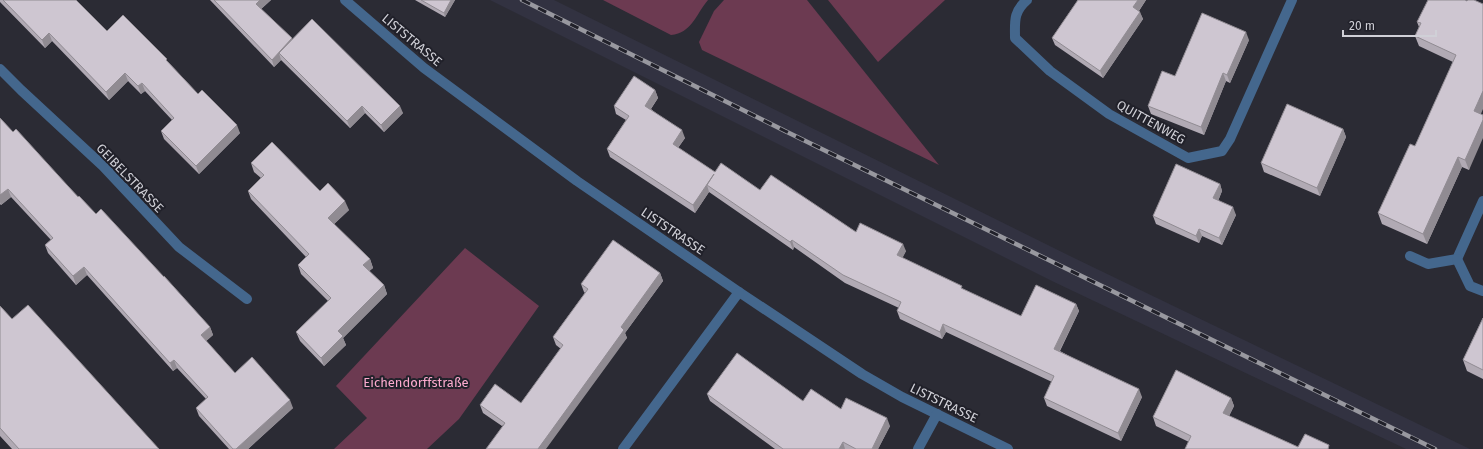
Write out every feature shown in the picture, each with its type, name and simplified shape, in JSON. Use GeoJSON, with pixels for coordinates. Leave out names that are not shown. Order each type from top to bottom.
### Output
{"type":"FeatureCollection","features":[{"type":"Feature","properties":{"kind":"street","name":"LISTSTRASSE"},"geometry":{"type":"LineString","coordinates":[[345,0],[424,68],[456,92],[577,181],[739,292],[862,374],[902,397],[1008,449]]}},
{"type":"Feature","properties":{"kind":"street","name":"QUITTENWEG"},"geometry":{"type":"LineString","coordinates":[[1027,0],[1023,3],[1015,17],[1016,38],[1021,43],[1050,71],[1109,114],[1188,158],[1222,151],[1230,139],[1292,0]]}},
{"type":"Feature","properties":{"kind":"street","name":"GEIBELSTRASSE"},"geometry":{"type":"LineString","coordinates":[[0,69],[20,90],[103,166],[179,248],[247,299]]}},
{"type":"Feature","properties":{"kind":"street"},"geometry":{"type":"LineString","coordinates":[[1483,201],[1457,259],[1470,286],[1483,291]]}},
{"type":"Feature","properties":{"kind":"street"},"geometry":{"type":"LineString","coordinates":[[1410,256],[1428,264],[1457,259]]}},
{"type":"Feature","properties":{"kind":"street"},"geometry":{"type":"LineString","coordinates":[[623,449],[739,292]]}},
{"type":"Feature","properties":{"kind":"street"},"geometry":{"type":"LineString","coordinates":[[918,449],[937,414]]}},
{"type":"Feature","properties":{"kind":"shaded area"},"geometry":{"type":"Polygon","coordinates":[[[490,0],[554,0],[1072,257],[1470,449],[1406,449],[1054,282],[490,0]]]}},
{"type":"Feature","properties":{"kind":"green space"},"geometry":{"type":"Polygon","coordinates":[[[603,0],[708,0],[689,27],[684,31],[671,35],[603,0]]]}},
{"type":"Feature","properties":{"kind":"green space"},"geometry":{"type":"Polygon","coordinates":[[[724,0],[807,0],[939,165],[702,50],[699,42],[714,11],[724,0]]]}},
{"type":"Feature","properties":{"kind":"green space"},"geometry":{"type":"Polygon","coordinates":[[[828,0],[945,0],[878,62],[828,0]]]}},
{"type":"Feature","properties":{"kind":"green space","name":"Eichendorffstraße"},"geometry":{"type":"Polygon","coordinates":[[[465,248],[539,306],[459,419],[427,449],[334,449],[367,418],[336,386],[465,248]]]}},
{"type":"Feature","properties":{"kind":"building"},"geometry":{"type":"Polygon","coordinates":[[[3,0],[76,0],[107,31],[123,15],[167,59],[166,60],[198,94],[202,90],[237,125],[196,166],[161,131],[174,118],[142,83],[138,86],[125,73],[106,92],[49,33],[42,40],[3,0]]]}},
{"type":"Feature","properties":{"kind":"building"},"geometry":{"type":"Polygon","coordinates":[[[214,0],[260,0],[256,4],[292,38],[272,60],[214,0]]]}},
{"type":"Feature","properties":{"kind":"building"},"geometry":{"type":"Polygon","coordinates":[[[421,0],[451,0],[444,13],[421,0]]]}},
{"type":"Feature","properties":{"kind":"building"},"geometry":{"type":"Polygon","coordinates":[[[1078,0],[1138,0],[1133,7],[1140,12],[1100,71],[1052,38],[1078,0]]]}},
{"type":"Feature","properties":{"kind":"building"},"geometry":{"type":"Polygon","coordinates":[[[1428,0],[1474,0],[1483,4],[1483,91],[1474,111],[1483,115],[1483,120],[1465,160],[1458,157],[1423,234],[1378,213],[1410,144],[1415,146],[1456,55],[1415,36],[1421,23],[1417,22],[1428,0]]]}},
{"type":"Feature","properties":{"kind":"building"},"geometry":{"type":"Polygon","coordinates":[[[1202,13],[1246,32],[1227,75],[1223,73],[1201,127],[1148,106],[1162,71],[1175,76],[1202,13]]]}},
{"type":"Feature","properties":{"kind":"building"},"geometry":{"type":"Polygon","coordinates":[[[312,19],[400,106],[381,125],[362,106],[347,121],[279,53],[312,19]]]}},
{"type":"Feature","properties":{"kind":"building"},"geometry":{"type":"Polygon","coordinates":[[[634,76],[655,90],[645,106],[682,130],[673,144],[715,172],[721,163],[760,190],[771,175],[856,232],[860,223],[903,244],[897,255],[962,286],[961,288],[1021,316],[1036,285],[1076,304],[1054,349],[1139,389],[1118,433],[1044,398],[1054,376],[943,324],[940,332],[897,311],[901,302],[843,275],[792,240],[790,242],[707,185],[714,174],[693,205],[607,149],[629,116],[614,106],[634,76]]]}},
{"type":"Feature","properties":{"kind":"building"},"geometry":{"type":"Polygon","coordinates":[[[1287,104],[1343,129],[1317,188],[1261,163],[1287,104]]]}},
{"type":"Feature","properties":{"kind":"building"},"geometry":{"type":"Polygon","coordinates":[[[0,118],[13,132],[16,129],[78,197],[79,196],[96,214],[101,209],[164,276],[210,327],[201,335],[235,373],[252,357],[290,400],[236,449],[233,449],[196,408],[208,397],[174,360],[170,363],[84,267],[73,276],[45,245],[53,238],[8,189],[0,195],[0,118]]]}},
{"type":"Feature","properties":{"kind":"building"},"geometry":{"type":"Polygon","coordinates":[[[272,142],[320,191],[328,183],[345,201],[328,218],[370,259],[363,265],[384,285],[338,331],[343,336],[321,358],[296,332],[331,298],[298,265],[309,254],[248,191],[264,175],[251,163],[272,142]]]}},
{"type":"Feature","properties":{"kind":"building"},"geometry":{"type":"Polygon","coordinates":[[[1176,164],[1220,184],[1213,198],[1233,207],[1219,238],[1199,229],[1196,236],[1153,216],[1176,164]]]}},
{"type":"Feature","properties":{"kind":"building"},"geometry":{"type":"Polygon","coordinates":[[[613,240],[660,273],[621,327],[624,330],[538,449],[486,449],[505,423],[480,405],[495,384],[521,403],[563,345],[553,337],[588,289],[581,284],[613,240]]]}},
{"type":"Feature","properties":{"kind":"building"},"geometry":{"type":"Polygon","coordinates":[[[28,305],[159,449],[19,449],[0,428],[0,306],[12,319],[28,305]]]}},
{"type":"Feature","properties":{"kind":"building"},"geometry":{"type":"Polygon","coordinates":[[[1483,318],[1483,370],[1463,360],[1483,318]]]}},
{"type":"Feature","properties":{"kind":"building"},"geometry":{"type":"Polygon","coordinates":[[[737,353],[803,401],[811,389],[841,409],[846,398],[887,418],[872,449],[856,449],[843,442],[839,449],[783,449],[707,394],[737,353]]]}},
{"type":"Feature","properties":{"kind":"building"},"geometry":{"type":"Polygon","coordinates":[[[1176,370],[1231,398],[1223,413],[1298,447],[1305,434],[1329,445],[1328,449],[1185,449],[1191,436],[1153,417],[1176,370]]]}},
{"type":"Feature","properties":{"kind":"railway"},"geometry":{"type":"LineString","coordinates":[[522,0],[785,131],[1435,449]]}}]}
